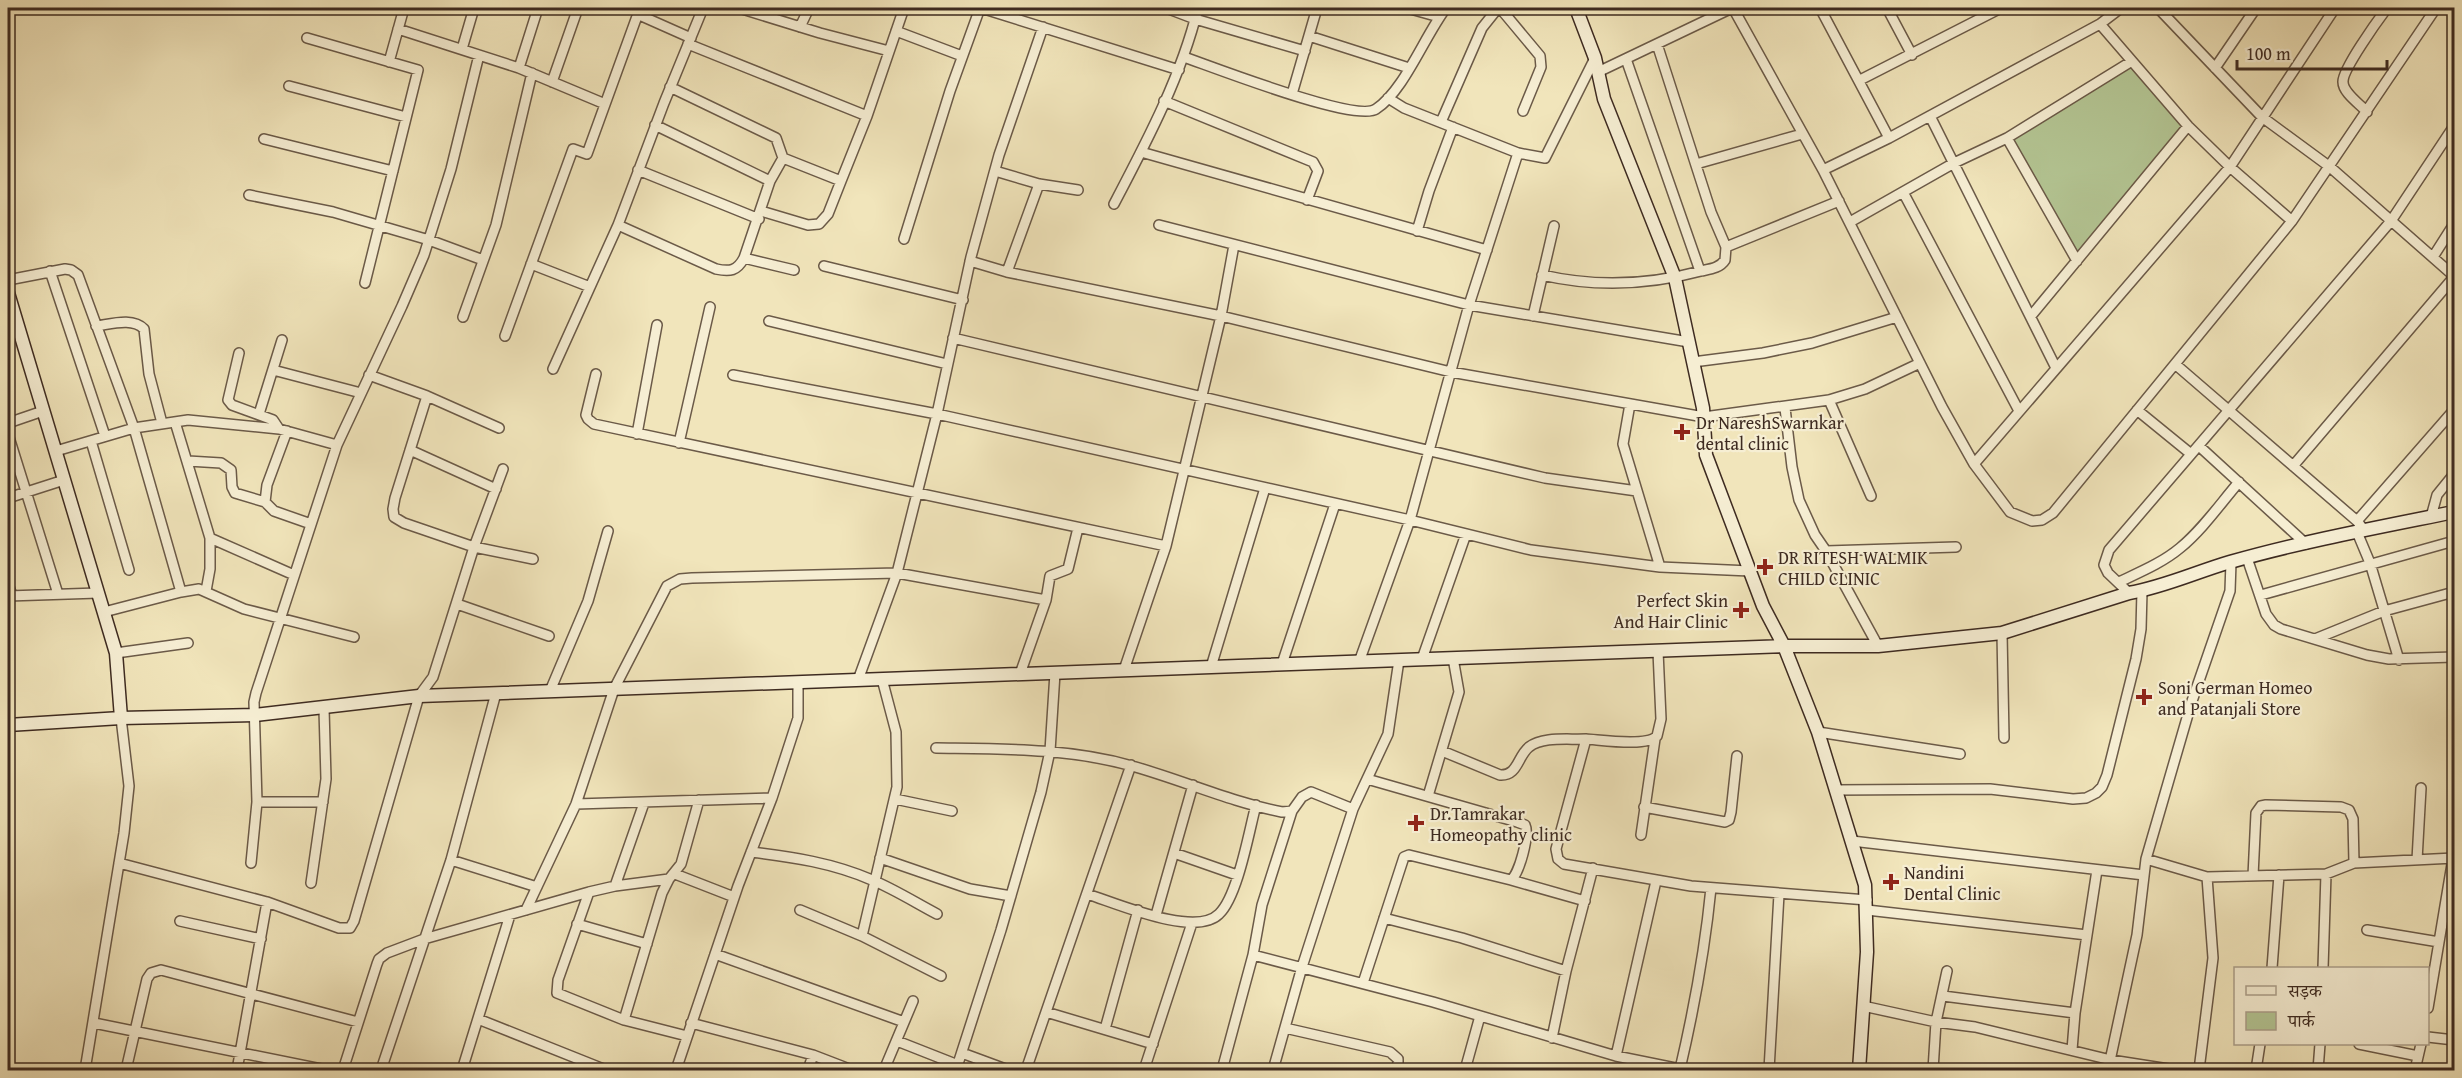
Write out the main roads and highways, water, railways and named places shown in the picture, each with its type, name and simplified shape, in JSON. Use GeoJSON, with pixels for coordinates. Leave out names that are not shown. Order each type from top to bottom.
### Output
{"type":"FeatureCollection","features":[{"type":"Feature","properties":{"kind":"place","name":"Dr NareshSwarnkar dental clinic"},"geometry":{"type":"Point","coordinates":[1682,432]}},
{"type":"Feature","properties":{"kind":"place","name":"DR RITESH WALMIK CHILD CLINIC"},"geometry":{"type":"Point","coordinates":[1765,567]}},
{"type":"Feature","properties":{"kind":"place","name":"Perfect Skin And Hair Clinic"},"geometry":{"type":"Point","coordinates":[1741,610]}},
{"type":"Feature","properties":{"kind":"place","name":"Soni German Homeo and Patanjali Store"},"geometry":{"type":"Point","coordinates":[2144,697]}},
{"type":"Feature","properties":{"kind":"place","name":"Dr.Tamrakar Homeopathy clinic"},"geometry":{"type":"Point","coordinates":[1416,823]}},
{"type":"Feature","properties":{"kind":"place","name":"Nandini Dental Clinic"},"geometry":{"type":"Point","coordinates":[1891,882]}}]}
